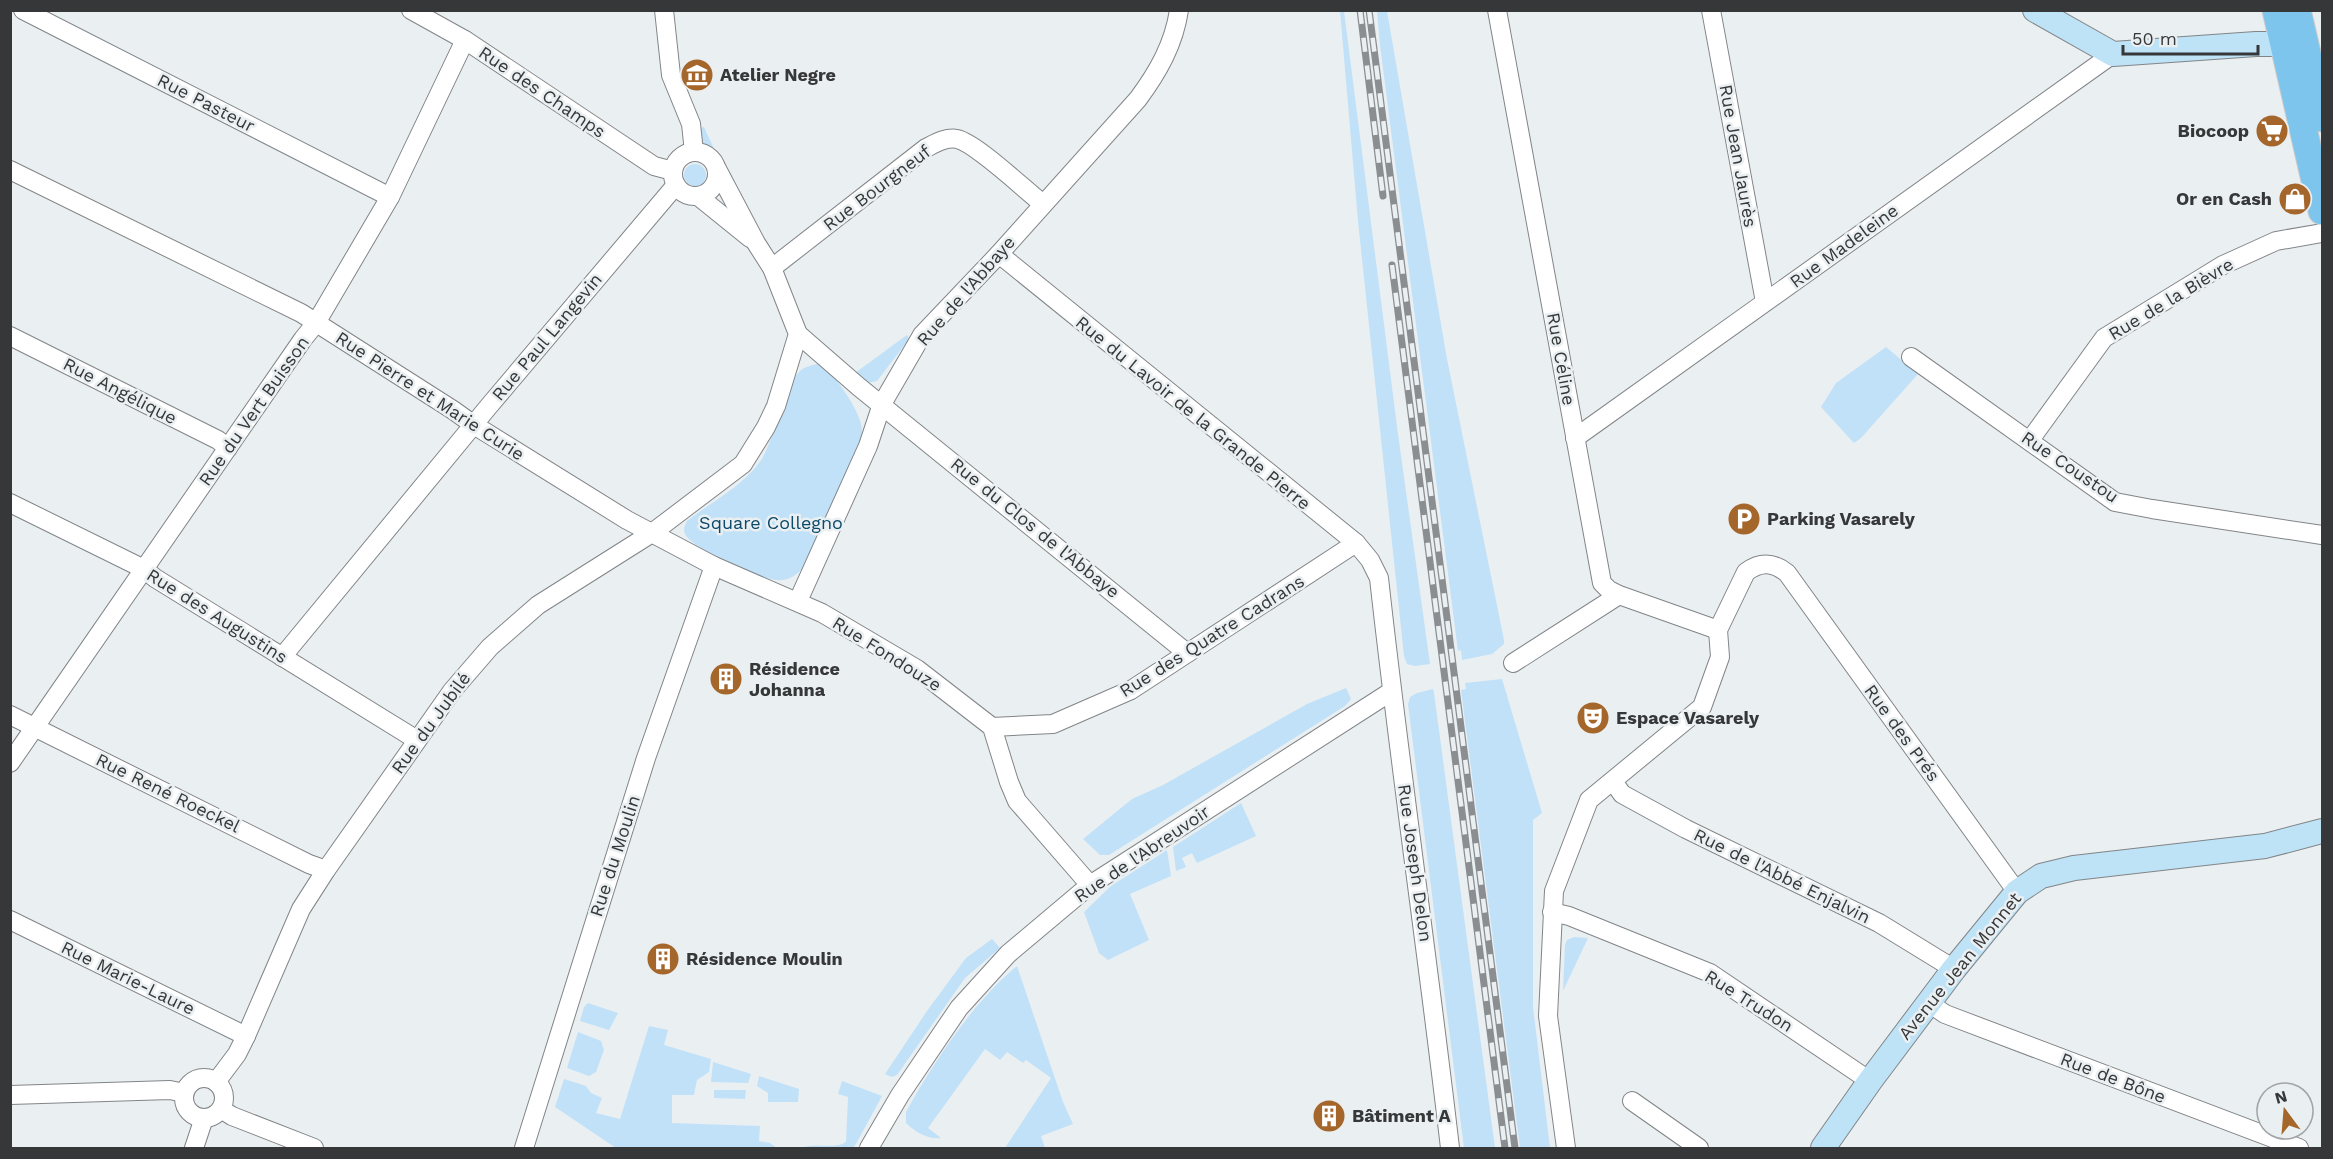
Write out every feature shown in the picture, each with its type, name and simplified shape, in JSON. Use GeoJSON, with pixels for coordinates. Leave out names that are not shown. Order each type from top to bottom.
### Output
{"type":"FeatureCollection","features":[{"type":"Feature","properties":{"kind":"main road"},"geometry":{"type":"LineString","coordinates":[[2035,10],[2113,54],[2304,45]]}},
{"type":"Feature","properties":{"kind":"main road"},"geometry":{"type":"LineString","coordinates":[[2276,10],[2304,45],[2322,211]]}},
{"type":"Feature","properties":{"kind":"main road"},"geometry":{"type":"LineString","coordinates":[[2297,10],[2322,118]]}},
{"type":"Feature","properties":{"kind":"main road","name":"Avenue Jean Monnet"},"geometry":{"type":"LineString","coordinates":[[1823,1149],[1870,1081],[1954,969],[2017,892],[2041,876],[2074,868],[2265,846],[2322,831]]}},
{"type":"Feature","properties":{"kind":"street","name":"Rue Pasteur"},"geometry":{"type":"LineString","coordinates":[[23,10],[390,197]]}},
{"type":"Feature","properties":{"kind":"street"},"geometry":{"type":"LineString","coordinates":[[664,10],[671,75],[691,124],[694,152]]}},
{"type":"Feature","properties":{"kind":"street","name":"Rue de l'Abbaye"},"geometry":{"type":"LineString","coordinates":[[798,602],[868,446],[882,405],[922,335],[999,254],[1138,99],[1152,80],[1172,42],[1179,10]]}},
{"type":"Feature","properties":{"kind":"street","name":"Rue Céline"},"geometry":{"type":"LineString","coordinates":[[1497,10],[1602,583],[1619,595],[1718,630]]}},
{"type":"Feature","properties":{"kind":"street","name":"Rue Jean Jaurès"},"geometry":{"type":"LineString","coordinates":[[1712,10],[1765,302]]}},
{"type":"Feature","properties":{"kind":"street","name":"Rue des Champs"},"geometry":{"type":"LineString","coordinates":[[417,13],[465,40],[647,163],[675,178]]}},
{"type":"Feature","properties":{"kind":"street","name":"Rue du Vert Buisson"},"geometry":{"type":"LineString","coordinates":[[10,763],[316,323],[390,197],[465,40]]}},
{"type":"Feature","properties":{"kind":"street","name":"Rue Madeleine"},"geometry":{"type":"LineString","coordinates":[[1575,438],[2113,54]]}},
{"type":"Feature","properties":{"kind":"street","name":"Rue Bourgneuf"},"geometry":{"type":"LineString","coordinates":[[772,268],[926,148],[945,139],[958,139],[974,147],[1042,204]]}},
{"type":"Feature","properties":{"kind":"street"},"geometry":{"type":"LineString","coordinates":[[694,152],[706,154],[715,163],[717,169],[718,175],[713,187],[704,195],[685,194],[675,178],[680,158],[694,152]]}},
{"type":"Feature","properties":{"kind":"street"},"geometry":{"type":"LineString","coordinates":[[717,169],[756,243],[772,268],[798,334]]}},
{"type":"Feature","properties":{"kind":"street","name":"Rue Pierre et Marie Curie"},"geometry":{"type":"LineString","coordinates":[[10,170],[301,313],[474,425],[652,533]]}},
{"type":"Feature","properties":{"kind":"street","name":"Rue Paul Langevin"},"geometry":{"type":"LineString","coordinates":[[282,657],[675,178]]}},
{"type":"Feature","properties":{"kind":"street"},"geometry":{"type":"LineString","coordinates":[[698,196],[756,243]]}},
{"type":"Feature","properties":{"kind":"street","name":"Rue de la Bièvre"},"geometry":{"type":"LineString","coordinates":[[2030,440],[2104,338],[2223,265],[2276,241],[2322,233]]}},
{"type":"Feature","properties":{"kind":"street","name":"Rue du Lavoir de la Grande Pierre"},"geometry":{"type":"LineString","coordinates":[[999,254],[1356,543],[1370,560],[1379,578]]}},
{"type":"Feature","properties":{"kind":"street","name":"Rue du Clos de l'Abbaye"},"geometry":{"type":"LineString","coordinates":[[798,334],[1187,653]]}},
{"type":"Feature","properties":{"kind":"street","name":"Rue du Jubilé"},"geometry":{"type":"LineString","coordinates":[[216,1082],[237,1054],[246,1036],[301,909],[452,691],[498,640],[538,605],[652,533],[743,464],[755,447],[776,406],[798,334]]}},
{"type":"Feature","properties":{"kind":"street","name":"Rue Angélique"},"geometry":{"type":"LineString","coordinates":[[10,336],[218,440],[228,448]]}},
{"type":"Feature","properties":{"kind":"street","name":"Rue Coustou"},"geometry":{"type":"LineString","coordinates":[[1911,357],[2115,502],[2322,535]]}},
{"type":"Feature","properties":{"kind":"street","name":"Rue des Augustins"},"geometry":{"type":"LineString","coordinates":[[10,503],[144,569],[417,741]]}},
{"type":"Feature","properties":{"kind":"street"},"geometry":{"type":"LineString","coordinates":[[652,533],[714,566]]}},
{"type":"Feature","properties":{"kind":"street","name":"Rue des Quatre Cadrans"},"geometry":{"type":"LineString","coordinates":[[992,727],[1053,724],[1131,690],[1356,543]]}},
{"type":"Feature","properties":{"kind":"street","name":"Rue des Prés"},"geometry":{"type":"LineString","coordinates":[[1718,630],[1746,572],[1755,565],[1770,563],[1779,566],[2017,892]]}},
{"type":"Feature","properties":{"kind":"street","name":"Rue Fondouze"},"geometry":{"type":"LineString","coordinates":[[714,566],[822,613],[917,669],[992,727]]}},
{"type":"Feature","properties":{"kind":"street","name":"Rue du Moulin"},"geometry":{"type":"LineString","coordinates":[[524,1149],[646,758],[714,566]]}},
{"type":"Feature","properties":{"kind":"street","name":"Rue Joseph Delon"},"geometry":{"type":"LineString","coordinates":[[1379,578],[1450,1149]]}},
{"type":"Feature","properties":{"kind":"street"},"geometry":{"type":"LineString","coordinates":[[1513,663],[1619,595]]}},
{"type":"Feature","properties":{"kind":"street"},"geometry":{"type":"LineString","coordinates":[[1566,1149],[1548,1016],[1554,891],[1589,800],[1702,707],[1720,657],[1718,630]]}},
{"type":"Feature","properties":{"kind":"street","name":"Rue de l'Abreuvoir"},"geometry":{"type":"LineString","coordinates":[[869,1149],[900,1095],[959,1008],[1008,954],[1090,885],[1392,691]]}},
{"type":"Feature","properties":{"kind":"street","name":"Rue René Roeckel"},"geometry":{"type":"LineString","coordinates":[[10,715],[326,870]]}},
{"type":"Feature","properties":{"kind":"street"},"geometry":{"type":"LineString","coordinates":[[992,727],[1008,783],[1017,801],[1090,885]]}},
{"type":"Feature","properties":{"kind":"street","name":"Rue de l'Abbé Enjalvin"},"geometry":{"type":"LineString","coordinates":[[1613,781],[1622,794],[1686,830],[1879,924],[1954,969]]}},
{"type":"Feature","properties":{"kind":"street","name":"Rue Trudon"},"geometry":{"type":"LineString","coordinates":[[1552,912],[1569,916],[1710,974],[1870,1081]]}},
{"type":"Feature","properties":{"kind":"street","name":"Rue Marie-Laure"},"geometry":{"type":"LineString","coordinates":[[10,920],[246,1036]]}},
{"type":"Feature","properties":{"kind":"street","name":"Rue de Bône"},"geometry":{"type":"LineString","coordinates":[[1929,1003],[1946,1014],[2299,1149]]}},
{"type":"Feature","properties":{"kind":"street"},"geometry":{"type":"LineString","coordinates":[[206,1078],[216,1082],[223,1092],[221,1109],[213,1116],[204,1119],[192,1115],[183,1099],[186,1087],[195,1080],[206,1078]]}},
{"type":"Feature","properties":{"kind":"street"},"geometry":{"type":"LineString","coordinates":[[10,1095],[170,1090],[184,1093]]}},
{"type":"Feature","properties":{"kind":"street"},"geometry":{"type":"LineString","coordinates":[[1632,1101],[1699,1149]]}},
{"type":"Feature","properties":{"kind":"street"},"geometry":{"type":"LineString","coordinates":[[221,1109],[232,1116],[314,1149]]}},
{"type":"Feature","properties":{"kind":"street"},"geometry":{"type":"LineString","coordinates":[[194,1149],[204,1119]]}},
{"type":"Feature","properties":{"kind":"green space"},"geometry":{"type":"Polygon","coordinates":[[[1340,11],[1344,11],[1430,664],[1415,666],[1407,664],[1404,656],[1358,221],[1340,11]]]}},
{"type":"Feature","properties":{"kind":"green space"},"geometry":{"type":"Polygon","coordinates":[[[1377,11],[1387,11],[1447,359],[1504,640],[1504,644],[1492,654],[1462,660],[1461,650],[1458,651],[1377,11]]]}},
{"type":"Feature","properties":{"kind":"green space"},"geometry":{"type":"Polygon","coordinates":[[[704,127],[716,153],[700,144],[696,129],[704,127]]]}},
{"type":"Feature","properties":{"kind":"green space"},"geometry":{"type":"Polygon","coordinates":[[[695,164],[703,167],[706,175],[703,183],[695,186],[687,183],[684,175],[687,167],[695,164]]]}},
{"type":"Feature","properties":{"kind":"green space"},"geometry":{"type":"Polygon","coordinates":[[[907,335],[909,339],[877,381],[867,383],[855,373],[907,335]]]}},
{"type":"Feature","properties":{"kind":"green space"},"geometry":{"type":"Polygon","coordinates":[[[1886,347],[1918,374],[1854,443],[1821,407],[1836,383],[1886,347]]]}},
{"type":"Feature","properties":{"kind":"green space","name":"Square Collegno"},"geometry":{"type":"Polygon","coordinates":[[[821,363],[840,385],[858,414],[862,431],[861,438],[804,567],[788,579],[767,578],[712,555],[690,540],[685,534],[684,527],[687,521],[752,472],[765,453],[793,380],[802,369],[821,363]]]}},
{"type":"Feature","properties":{"kind":"green space"},"geometry":{"type":"Polygon","coordinates":[[[1502,679],[1542,813],[1533,820],[1533,1007],[1550,1148],[1520,1148],[1461,690],[1466,689],[1465,683],[1502,679]]]}},
{"type":"Feature","properties":{"kind":"green space"},"geometry":{"type":"Polygon","coordinates":[[[1346,688],[1351,699],[1345,706],[1109,855],[1100,855],[1083,839],[1132,799],[1163,785],[1307,704],[1346,688]]]}},
{"type":"Feature","properties":{"kind":"green space"},"geometry":{"type":"Polygon","coordinates":[[[1433,689],[1495,1148],[1464,1148],[1408,704],[1410,697],[1433,689]]]}},
{"type":"Feature","properties":{"kind":"green space"},"geometry":{"type":"Polygon","coordinates":[[[1241,803],[1256,836],[1197,863],[1192,853],[1182,858],[1186,867],[1176,871],[1173,847],[1241,803]]]}},
{"type":"Feature","properties":{"kind":"green space"},"geometry":{"type":"Polygon","coordinates":[[[1167,850],[1171,876],[1130,894],[1149,940],[1108,960],[1099,953],[1084,912],[1111,886],[1167,850]]]}},
{"type":"Feature","properties":{"kind":"green space"},"geometry":{"type":"Polygon","coordinates":[[[1574,937],[1588,938],[1563,991],[1565,945],[1567,940],[1574,937]]]}},
{"type":"Feature","properties":{"kind":"green space"},"geometry":{"type":"Polygon","coordinates":[[[992,939],[1000,948],[965,978],[897,1075],[892,1077],[885,1074],[966,958],[992,939]]]}},
{"type":"Feature","properties":{"kind":"green space"},"geometry":{"type":"Polygon","coordinates":[[[1017,966],[1063,1102],[1073,1124],[1041,1136],[1045,1148],[1005,1148],[1051,1078],[1026,1060],[1023,1063],[1007,1052],[1000,1060],[985,1049],[928,1128],[941,1138],[927,1137],[918,1132],[906,1123],[906,1112],[917,1093],[970,1015],[1001,980],[1017,966]]]}},
{"type":"Feature","properties":{"kind":"green space"},"geometry":{"type":"Polygon","coordinates":[[[588,1003],[618,1013],[609,1030],[580,1021],[584,1007],[588,1003]]]}},
{"type":"Feature","properties":{"kind":"green space"},"geometry":{"type":"Polygon","coordinates":[[[649,1026],[668,1030],[664,1045],[711,1059],[709,1072],[697,1080],[694,1095],[672,1095],[672,1123],[760,1126],[759,1141],[770,1143],[777,1148],[616,1148],[555,1107],[564,1079],[586,1086],[591,1093],[602,1098],[596,1113],[620,1119],[649,1026]]]}},
{"type":"Feature","properties":{"kind":"green space"},"geometry":{"type":"Polygon","coordinates":[[[578,1032],[601,1041],[604,1050],[596,1072],[589,1076],[567,1068],[578,1032]]]}},
{"type":"Feature","properties":{"kind":"green space"},"geometry":{"type":"Polygon","coordinates":[[[713,1062],[751,1074],[748,1083],[711,1082],[713,1062]]]}},
{"type":"Feature","properties":{"kind":"green space"},"geometry":{"type":"Polygon","coordinates":[[[759,1076],[799,1089],[798,1102],[768,1102],[768,1093],[757,1086],[759,1076]]]}},
{"type":"Feature","properties":{"kind":"green space"},"geometry":{"type":"Polygon","coordinates":[[[842,1081],[882,1096],[857,1142],[853,1148],[802,1148],[846,1142],[848,1097],[838,1094],[842,1081]]]}},
{"type":"Feature","properties":{"kind":"green space"},"geometry":{"type":"Polygon","coordinates":[[[714,1090],[746,1090],[745,1099],[714,1098],[714,1090]]]}},
{"type":"Feature","properties":{"kind":"railway"},"geometry":{"type":"LineString","coordinates":[[1360,10],[1383,196]]}},
{"type":"Feature","properties":{"kind":"railway"},"geometry":{"type":"LineString","coordinates":[[1369,10],[1515,1148]]}},
{"type":"Feature","properties":{"kind":"railway"},"geometry":{"type":"LineString","coordinates":[[1392,265],[1505,1148]]}},
{"type":"Feature","properties":{"kind":"place","name":"Atelier Negre"},"geometry":{"type":"Point","coordinates":[697,75]}},
{"type":"Feature","properties":{"kind":"place","name":"Biocoop"},"geometry":{"type":"Point","coordinates":[2272,131]}},
{"type":"Feature","properties":{"kind":"place","name":"Or en Cash"},"geometry":{"type":"Point","coordinates":[2295,199]}},
{"type":"Feature","properties":{"kind":"place","name":"Parking Vasarely"},"geometry":{"type":"Point","coordinates":[1744,519]}},
{"type":"Feature","properties":{"kind":"place","name":"Résidence Johanna"},"geometry":{"type":"Point","coordinates":[726,679]}},
{"type":"Feature","properties":{"kind":"place","name":"Espace Vasarely"},"geometry":{"type":"Point","coordinates":[1593,718]}},
{"type":"Feature","properties":{"kind":"place","name":"Résidence Moulin"},"geometry":{"type":"Point","coordinates":[663,959]}},
{"type":"Feature","properties":{"kind":"place","name":"Bâtiment A"},"geometry":{"type":"Point","coordinates":[1329,1116]}}]}
